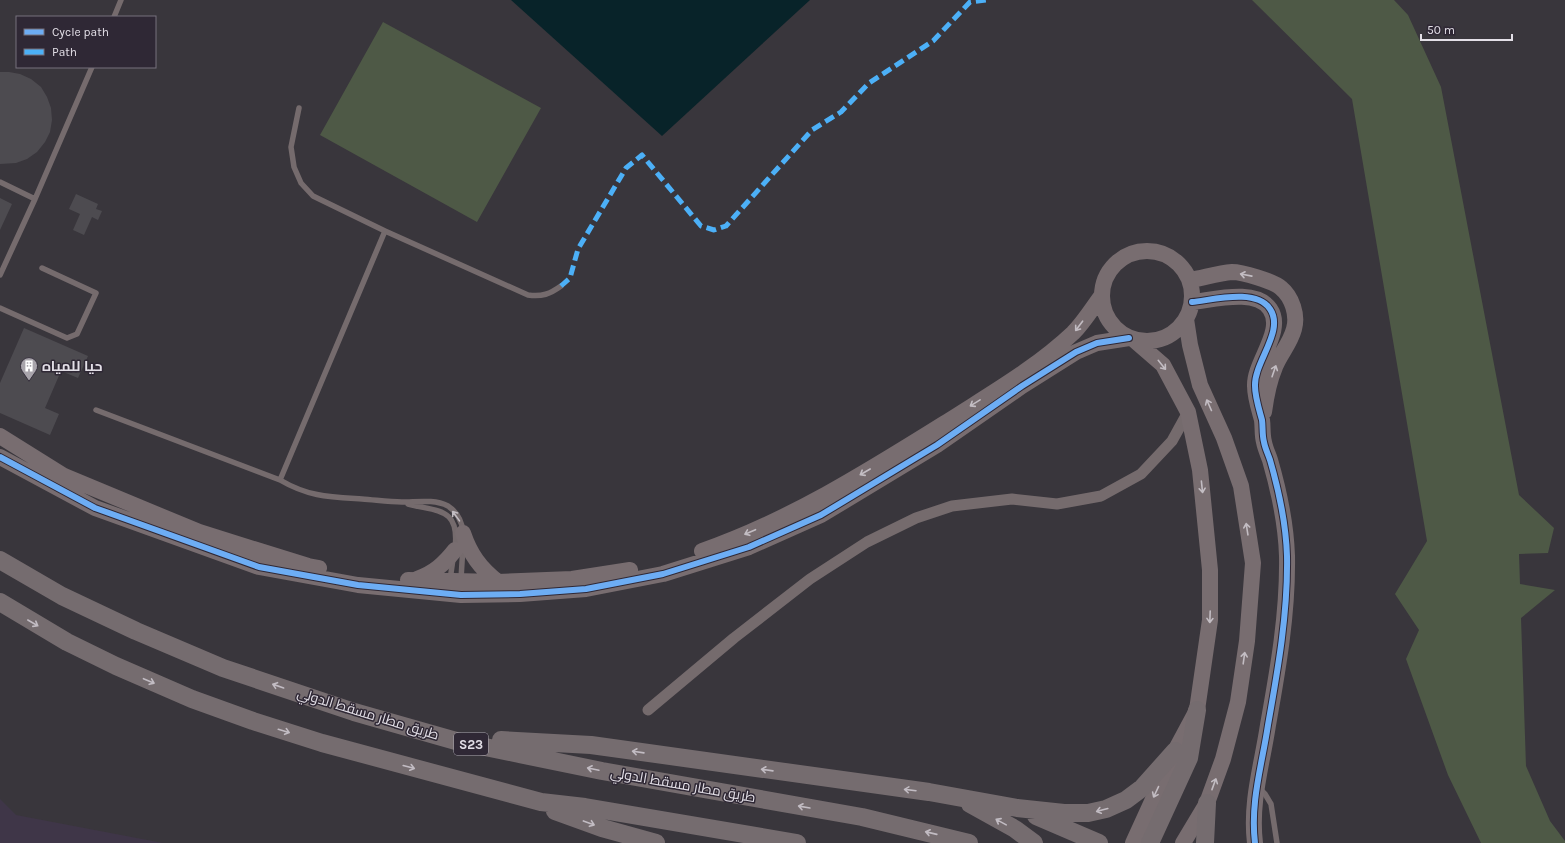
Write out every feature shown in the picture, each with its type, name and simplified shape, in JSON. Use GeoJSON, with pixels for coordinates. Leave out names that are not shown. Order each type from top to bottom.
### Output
{"type":"FeatureCollection","features":[{"type":"Feature","properties":{"kind":"main road","name":"طريق مطار مسقط الدولي"},"geometry":{"type":"LineString","coordinates":[[0,560],[62,596],[136,631],[223,668],[354,712],[456,740],[602,771],[862,817],[969,843]]}},
{"type":"Feature","properties":{"kind":"main road"},"geometry":{"type":"LineString","coordinates":[[0,602],[67,642],[116,666],[192,699],[253,722],[322,743],[541,802],[584,807],[797,843]]}},
{"type":"Feature","properties":{"kind":"main road"},"geometry":{"type":"LineString","coordinates":[[1150,843],[1189,758],[1197,710]]}},
{"type":"Feature","properties":{"kind":"main road"},"geometry":{"type":"LineString","coordinates":[[456,740],[478,739],[591,745],[958,797],[1017,808],[1064,813],[1088,813],[1106,809],[1126,800],[1142,788],[1175,751]]}},
{"type":"Feature","properties":{"kind":"main road"},"geometry":{"type":"LineString","coordinates":[[958,797],[1015,830],[1034,843]]}},
{"type":"Feature","properties":{"kind":"main road"},"geometry":{"type":"LineString","coordinates":[[541,802],[553,810],[602,828],[656,843]]}},
{"type":"Feature","properties":{"kind":"main road"},"geometry":{"type":"LineString","coordinates":[[1205,843],[1207,803]]}},
{"type":"Feature","properties":{"kind":"main road"},"geometry":{"type":"LineString","coordinates":[[1017,808],[1073,836],[1099,843]]}},
{"type":"Feature","properties":{"kind":"street"},"geometry":{"type":"LineString","coordinates":[[0,436],[64,476],[199,532],[308,566],[455,588],[498,582],[572,579],[664,565],[715,547],[791,514],[880,464],[973,405],[1049,354],[1074,331],[1102,294],[1106,278],[1115,264],[1124,257],[1146,251],[1157,252],[1168,256],[1177,262],[1184,270],[1190,280],[1192,291],[1192,302],[1186,319],[1176,331],[1163,338],[1148,341],[1131,338],[1097,343],[1076,352],[1022,386],[937,445],[821,515],[749,547],[663,574],[586,589],[520,594],[455,588],[358,585],[259,568],[95,508],[0,457]]}},
{"type":"Feature","properties":{"kind":"street"},"geometry":{"type":"LineString","coordinates":[[1190,280],[1233,272],[1255,276],[1280,287],[1290,299],[1294,311],[1295,328],[1289,343],[1275,366],[1266,394],[1262,423]]}},
{"type":"Feature","properties":{"kind":"street"},"geometry":{"type":"LineString","coordinates":[[1102,294],[1105,312],[1114,327],[1131,338],[1163,365],[1188,412],[1200,470],[1210,570],[1210,620],[1197,710],[1175,751],[1133,843]]}},
{"type":"Feature","properties":{"kind":"street"},"geometry":{"type":"LineString","coordinates":[[1192,302],[1244,296],[1262,301],[1271,309],[1275,324],[1270,342],[1263,355],[1255,385],[1264,442],[1270,460],[1284,522],[1287,556],[1284,626],[1268,726],[1256,785],[1253,825],[1255,843]]}},
{"type":"Feature","properties":{"kind":"street"},"geometry":{"type":"LineString","coordinates":[[1183,843],[1207,803],[1223,759],[1238,702],[1246,641],[1253,564],[1241,486],[1224,438],[1200,385],[1192,358],[1186,319]]}},
{"type":"Feature","properties":{"kind":"street"},"geometry":{"type":"LineString","coordinates":[[648,710],[722,648],[810,579],[867,542],[916,518],[952,506],[1012,499],[1057,504],[1101,496],[1141,474],[1172,441],[1188,412]]}},
{"type":"Feature","properties":{"kind":"street"},"geometry":{"type":"LineString","coordinates":[[464,533],[468,548],[476,561],[498,582]]}},
{"type":"Feature","properties":{"kind":"street"},"geometry":{"type":"LineString","coordinates":[[413,581],[430,574],[444,564],[455,550]]}},
{"type":"Feature","properties":{"kind":"lane"},"geometry":{"type":"LineString","coordinates":[[114,16],[121,0]]}},
{"type":"Feature","properties":{"kind":"lane"},"geometry":{"type":"LineString","coordinates":[[0,275],[35,199],[92,68]]}},
{"type":"Feature","properties":{"kind":"lane"},"geometry":{"type":"LineString","coordinates":[[299,108],[291,147],[294,167],[301,183],[313,196],[385,232],[528,295],[539,296],[551,293],[561,286]]}},
{"type":"Feature","properties":{"kind":"lane"},"geometry":{"type":"LineString","coordinates":[[0,182],[35,199]]}},
{"type":"Feature","properties":{"kind":"lane"},"geometry":{"type":"LineString","coordinates":[[280,480],[385,232]]}},
{"type":"Feature","properties":{"kind":"lane"},"geometry":{"type":"LineString","coordinates":[[0,308],[67,338],[77,334],[96,293],[42,268]]}},
{"type":"Feature","properties":{"kind":"lane"},"geometry":{"type":"LineString","coordinates":[[96,410],[280,480],[292,487],[320,496],[402,502],[424,502],[448,506],[457,514],[464,533],[455,588]]}},
{"type":"Feature","properties":{"kind":"lane"},"geometry":{"type":"LineString","coordinates":[[402,502],[441,511],[448,516],[453,523],[456,531],[455,588]]}},
{"type":"Feature","properties":{"kind":"lane"},"geometry":{"type":"LineString","coordinates":[[1256,785],[1265,794],[1271,804],[1277,843]]}},
{"type":"Feature","properties":{"kind":"shaded area"},"geometry":{"type":"Polygon","coordinates":[[[0,799],[16,815],[163,843],[0,843],[0,799]]]}},
{"type":"Feature","properties":{"kind":"green space"},"geometry":{"type":"Polygon","coordinates":[[[1252,0],[1394,0],[1408,15],[1441,87],[1519,495],[1554,528],[1548,553],[1519,554],[1520,584],[1555,590],[1521,618],[1526,766],[1550,821],[1565,843],[1481,843],[1448,775],[1406,659],[1419,630],[1395,594],[1427,541],[1352,99],[1252,0]]]}},
{"type":"Feature","properties":{"kind":"green space"},"geometry":{"type":"Polygon","coordinates":[[[383,22],[541,108],[477,222],[320,135],[383,22]]]}},
{"type":"Feature","properties":{"kind":"water"},"geometry":{"type":"Polygon","coordinates":[[[511,0],[810,0],[662,136],[511,0]]]}},
{"type":"Feature","properties":{"kind":"building"},"geometry":{"type":"Polygon","coordinates":[[[0,72],[20,74],[31,79],[41,87],[51,108],[52,120],[50,132],[45,142],[37,152],[27,159],[16,163],[0,164],[0,72]]]}},
{"type":"Feature","properties":{"kind":"building"},"geometry":{"type":"Polygon","coordinates":[[[76,194],[98,204],[96,209],[102,211],[98,220],[92,217],[84,235],[73,230],[80,214],[69,209],[76,194]]]}},
{"type":"Feature","properties":{"kind":"building"},"geometry":{"type":"Polygon","coordinates":[[[0,198],[12,204],[0,230],[0,198]]]}},
{"type":"Feature","properties":{"kind":"building","name":"حيا للمياه"},"geometry":{"type":"Polygon","coordinates":[[[24,328],[88,356],[78,378],[61,371],[45,408],[59,414],[50,435],[0,413],[0,383],[24,328]]]}},
{"type":"Feature","properties":{"kind":"marked path"},"geometry":{"type":"LineString","coordinates":[[561,286],[570,278],[578,249],[626,168],[642,155],[701,226],[714,230],[726,226],[812,130],[841,112],[869,83],[933,41],[970,2],[986,0]]}},
{"type":"Feature","properties":{"kind":"cycle path"},"geometry":{"type":"LineString","coordinates":[[1192,302],[1245,297],[1255,299],[1263,303],[1270,309],[1274,318],[1272,337],[1259,367],[1256,377],[1255,390],[1262,420],[1263,439],[1282,508],[1287,556],[1287,577],[1279,662],[1255,798],[1255,843]]}},
{"type":"Feature","properties":{"kind":"cycle path"},"geometry":{"type":"LineString","coordinates":[[0,457],[95,508],[259,567],[358,585],[461,595],[520,594],[586,589],[663,574],[749,547],[821,515],[937,445],[1022,386],[1076,352],[1097,343],[1129,338]]}},
{"type":"Feature","properties":{"kind":"place","name":"حيا للمياه"},"geometry":{"type":"Point","coordinates":[29,381]}}]}
